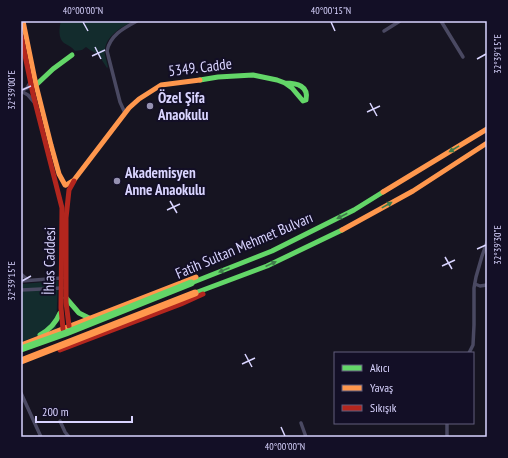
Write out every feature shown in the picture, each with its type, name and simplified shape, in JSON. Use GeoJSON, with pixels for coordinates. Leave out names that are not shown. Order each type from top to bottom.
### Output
{"type":"FeatureCollection","features":[{"type":"Feature","properties":{"kind":"main road"},"geometry":{"type":"LineString","coordinates":[[23,21],[33,81]]}},
{"type":"Feature","properties":{"kind":"main road"},"geometry":{"type":"LineString","coordinates":[[21,36],[33,81]]}},
{"type":"Feature","properties":{"kind":"main road"},"geometry":{"type":"LineString","coordinates":[[33,81],[72,55]]}},
{"type":"Feature","properties":{"kind":"main road","name":"5349. Cadde"},"geometry":{"type":"LineString","coordinates":[[58,191],[61,185],[67,188],[74,180],[133,104],[157,88],[167,84],[244,74],[271,78],[285,83]]}},
{"type":"Feature","properties":{"kind":"main road","name":"İhlas Caddesi"},"geometry":{"type":"LineString","coordinates":[[33,81],[36,105],[62,208],[61,308],[66,328]]}},
{"type":"Feature","properties":{"kind":"main road","name":"İhlas Caddesi"},"geometry":{"type":"LineString","coordinates":[[33,81],[59,174],[67,188],[66,328]]}},
{"type":"Feature","properties":{"kind":"main road","name":"Fatih Sultan Mehmet Bulvarı"},"geometry":{"type":"LineString","coordinates":[[21,349],[272,250],[354,210],[487,129]]}},
{"type":"Feature","properties":{"kind":"main road","name":"Fatih Sultan Mehmet Bulvarı"},"geometry":{"type":"LineString","coordinates":[[21,361],[267,266],[334,235],[413,191],[487,143]]}},
{"type":"Feature","properties":{"kind":"main road"},"geometry":{"type":"LineString","coordinates":[[21,345],[194,278],[208,276]]}},
{"type":"Feature","properties":{"kind":"main road"},"geometry":{"type":"LineString","coordinates":[[21,364],[201,296],[212,287]]}},
{"type":"Feature","properties":{"kind":"main road"},"geometry":{"type":"LineString","coordinates":[[66,298],[82,316],[88,319]]}},
{"type":"Feature","properties":{"kind":"main road"},"geometry":{"type":"LineString","coordinates":[[21,345],[44,333],[58,318],[61,308]]}},
{"type":"Feature","properties":{"kind":"main road"},"geometry":{"type":"LineString","coordinates":[[88,319],[83,324],[83,331],[91,338]]}},
{"type":"Feature","properties":{"kind":"main road"},"geometry":{"type":"LineString","coordinates":[[66,328],[62,333],[62,339],[63,341],[72,345]]}},
{"type":"Feature","properties":{"kind":"main road"},"geometry":{"type":"LineString","coordinates":[[66,328],[75,330],[76,332],[77,337],[72,345]]}},
{"type":"Feature","properties":{"kind":"main road"},"geometry":{"type":"LineString","coordinates":[[48,334],[54,337],[57,341],[57,347],[54,352]]}},
{"type":"Feature","properties":{"kind":"street"},"geometry":{"type":"LineString","coordinates":[[125,113],[117,92],[107,51],[109,43],[117,33],[137,21]]}},
{"type":"Feature","properties":{"kind":"street"},"geometry":{"type":"LineString","coordinates":[[384,31],[400,21]]}},
{"type":"Feature","properties":{"kind":"street"},"geometry":{"type":"LineString","coordinates":[[441,21],[462,57]]}},
{"type":"Feature","properties":{"kind":"street"},"geometry":{"type":"LineString","coordinates":[[21,91],[27,88],[33,81]]}},
{"type":"Feature","properties":{"kind":"street"},"geometry":{"type":"LineString","coordinates":[[21,91],[28,95],[36,105]]}},
{"type":"Feature","properties":{"kind":"street"},"geometry":{"type":"LineString","coordinates":[[469,352],[473,345],[476,277],[487,242]]}},
{"type":"Feature","properties":{"kind":"street"},"geometry":{"type":"LineString","coordinates":[[21,274],[28,280]]}},
{"type":"Feature","properties":{"kind":"street"},"geometry":{"type":"LineString","coordinates":[[21,281],[62,278]]}},
{"type":"Feature","properties":{"kind":"street"},"geometry":{"type":"LineString","coordinates":[[475,284],[480,286],[487,285]]}},
{"type":"Feature","properties":{"kind":"street"},"geometry":{"type":"LineString","coordinates":[[21,290],[62,288]]}},
{"type":"Feature","properties":{"kind":"street"},"geometry":{"type":"LineString","coordinates":[[21,393],[41,437]]}},
{"type":"Feature","properties":{"kind":"street"},"geometry":{"type":"LineString","coordinates":[[60,421],[69,437]]}},
{"type":"Feature","properties":{"kind":"street"},"geometry":{"type":"LineString","coordinates":[[300,423],[306,437]]}},
{"type":"Feature","properties":{"kind":"street"},"geometry":{"type":"LineString","coordinates":[[447,424],[447,437]]}},
{"type":"Feature","properties":{"kind":"green space"},"geometry":{"type":"Polygon","coordinates":[[[61,21],[133,21],[113,34],[107,43],[105,55],[107,68],[98,54],[86,47],[82,50],[75,51],[62,41],[59,30],[61,21]]]}},
{"type":"Feature","properties":{"kind":"green space"},"geometry":{"type":"Polygon","coordinates":[[[58,281],[56,329],[21,342],[21,284],[58,281]]]}},
{"type":"Feature","properties":{"kind":"traffic: fast"},"geometry":{"type":"LineString","coordinates":[[36,85],[53,69],[72,55]]}},
{"type":"Feature","properties":{"kind":"traffic: fast"},"geometry":{"type":"LineString","coordinates":[[200,80],[218,77],[253,75],[285,83],[292,88],[303,101],[306,100],[306,91],[304,88],[298,85],[285,83]]}},
{"type":"Feature","properties":{"kind":"traffic: fast"},"geometry":{"type":"LineString","coordinates":[[191,283],[272,251],[354,210],[383,192]]}},
{"type":"Feature","properties":{"kind":"traffic: fast"},"geometry":{"type":"LineString","coordinates":[[195,293],[267,266],[342,230]]}},
{"type":"Feature","properties":{"kind":"traffic: fast"},"geometry":{"type":"LineString","coordinates":[[21,349],[66,333],[191,283]]}},
{"type":"Feature","properties":{"kind":"traffic: fast"},"geometry":{"type":"LineString","coordinates":[[66,298],[79,313],[89,318]]}},
{"type":"Feature","properties":{"kind":"traffic: fast"},"geometry":{"type":"LineString","coordinates":[[40,335],[52,326],[60,313]]}},
{"type":"Feature","properties":{"kind":"traffic: slow"},"geometry":{"type":"LineString","coordinates":[[23,21],[36,85],[51,145],[59,174],[65,185]]}},
{"type":"Feature","properties":{"kind":"traffic: slow"},"geometry":{"type":"LineString","coordinates":[[66,185],[74,180],[129,108],[139,99],[161,85],[200,80]]}},
{"type":"Feature","properties":{"kind":"traffic: slow"},"geometry":{"type":"LineString","coordinates":[[383,192],[487,129]]}},
{"type":"Feature","properties":{"kind":"traffic: slow"},"geometry":{"type":"LineString","coordinates":[[342,230],[413,191],[487,143]]}},
{"type":"Feature","properties":{"kind":"traffic: slow"},"geometry":{"type":"LineString","coordinates":[[21,345],[196,277]]}},
{"type":"Feature","properties":{"kind":"traffic: slow"},"geometry":{"type":"LineString","coordinates":[[21,361],[195,293]]}},
{"type":"Feature","properties":{"kind":"traffic: jam"},"geometry":{"type":"LineString","coordinates":[[21,36],[33,94],[62,208],[61,308],[63,329]]}},
{"type":"Feature","properties":{"kind":"traffic: jam"},"geometry":{"type":"LineString","coordinates":[[69,326],[66,302],[66,218],[69,190],[74,181]]}},
{"type":"Feature","properties":{"kind":"traffic: jam"},"geometry":{"type":"LineString","coordinates":[[60,350],[181,304],[203,294]]}},
{"type":"Feature","properties":{"kind":"place","name":"Özel Şifa Anaokulu"},"geometry":{"type":"Point","coordinates":[150,106]}},
{"type":"Feature","properties":{"kind":"place","name":"Akademisyen Anne Anaokulu"},"geometry":{"type":"Point","coordinates":[117,181]}}]}
